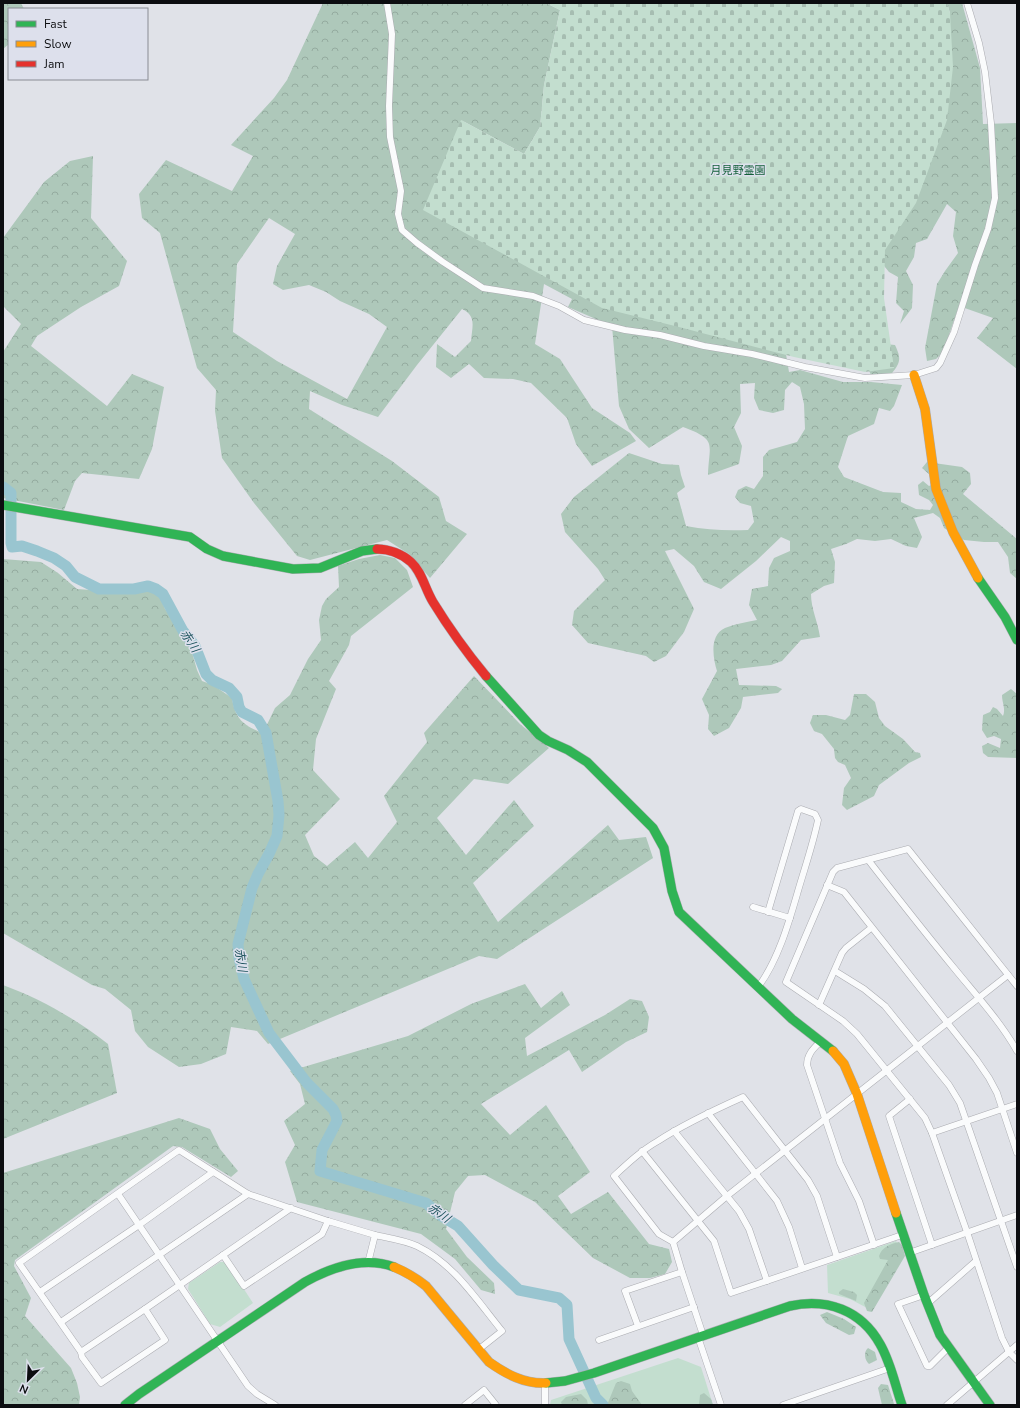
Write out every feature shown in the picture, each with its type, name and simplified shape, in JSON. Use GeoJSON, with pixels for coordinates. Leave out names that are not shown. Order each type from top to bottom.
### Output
{"type":"FeatureCollection","features":[{"type":"Feature","properties":{"kind":"street"},"geometry":{"type":"LineString","coordinates":[[387,3],[392,34],[389,106],[390,137],[400,191],[398,214],[402,230],[417,243],[483,288],[533,296],[559,306],[584,320],[625,330],[660,335],[704,346],[752,354],[864,378],[914,375],[936,368],[946,352],[954,332],[975,265],[985,240],[995,198],[992,137],[985,72],[979,43],[967,3]]}},
{"type":"Feature","properties":{"kind":"street"},"geometry":{"type":"LineString","coordinates":[[914,375],[925,409],[936,489],[953,532],[970,564],[1005,617],[1017,640]]}},
{"type":"Feature","properties":{"kind":"street"},"geometry":{"type":"LineString","coordinates":[[5,506],[190,537],[202,544],[211,552],[224,557],[268,566],[310,569],[323,568],[368,548],[379,548],[391,551],[409,560],[415,567],[438,610],[474,662],[526,722],[548,741],[568,750],[587,762],[653,828],[659,836],[666,853],[674,901],[679,912],[792,1019],[831,1049],[844,1064],[857,1094],[902,1235],[925,1300],[940,1335],[948,1348],[990,1405]]}},
{"type":"Feature","properties":{"kind":"street"},"geometry":{"type":"LineString","coordinates":[[758,987],[765,978],[772,964],[790,918],[814,839],[818,820],[815,814],[801,809],[798,811],[768,912]]}},
{"type":"Feature","properties":{"kind":"street"},"geometry":{"type":"LineString","coordinates":[[1017,986],[908,849],[869,861],[837,868],[833,872],[786,982],[843,1021],[857,1034],[925,1118],[932,1133],[967,1232],[1002,1338],[1009,1352],[1017,1360]]}},
{"type":"Feature","properties":{"kind":"street"},"geometry":{"type":"LineString","coordinates":[[869,861],[1011,1040],[1017,1051]]}},
{"type":"Feature","properties":{"kind":"street"},"geometry":{"type":"LineString","coordinates":[[827,885],[844,892],[947,1022],[989,1078],[997,1093],[1017,1153]]}},
{"type":"Feature","properties":{"kind":"street"},"geometry":{"type":"LineString","coordinates":[[753,907],[790,918]]}},
{"type":"Feature","properties":{"kind":"street"},"geometry":{"type":"LineString","coordinates":[[819,1005],[842,953],[871,928]]}},
{"type":"Feature","properties":{"kind":"street"},"geometry":{"type":"LineString","coordinates":[[835,971],[885,1006],[949,1085],[960,1103],[1017,1267]]}},
{"type":"Feature","properties":{"kind":"street"},"geometry":{"type":"LineString","coordinates":[[673,1242],[727,1196],[1008,975]]}},
{"type":"Feature","properties":{"kind":"street"},"geometry":{"type":"LineString","coordinates":[[821,1041],[812,1049],[807,1059],[807,1065],[840,1163],[859,1201],[874,1245]]}},
{"type":"Feature","properties":{"kind":"street"},"geometry":{"type":"LineString","coordinates":[[721,1405],[700,1336],[694,1307],[673,1242],[659,1234],[614,1176],[642,1151],[708,1113],[743,1097],[808,1180],[816,1196],[837,1257]]}},
{"type":"Feature","properties":{"kind":"street"},"geometry":{"type":"LineString","coordinates":[[910,1099],[888,1116],[932,1245]]}},
{"type":"Feature","properties":{"kind":"street"},"geometry":{"type":"LineString","coordinates":[[932,1133],[1017,1104]]}},
{"type":"Feature","properties":{"kind":"street"},"geometry":{"type":"LineString","coordinates":[[708,1113],[777,1201],[784,1215],[802,1268]]}},
{"type":"Feature","properties":{"kind":"street"},"geometry":{"type":"LineString","coordinates":[[674,1132],[739,1211],[747,1224],[767,1281]]}},
{"type":"Feature","properties":{"kind":"street"},"geometry":{"type":"LineString","coordinates":[[145,1309],[165,1340],[101,1383],[19,1262],[179,1150],[248,1194],[328,1221],[374,1235],[415,1245],[436,1257],[454,1272],[502,1330],[478,1350]]}},
{"type":"Feature","properties":{"kind":"street"},"geometry":{"type":"LineString","coordinates":[[642,1151],[714,1241],[731,1293],[902,1235]]}},
{"type":"Feature","properties":{"kind":"street"},"geometry":{"type":"LineString","coordinates":[[40,1292],[139,1225],[213,1172]]}},
{"type":"Feature","properties":{"kind":"street"},"geometry":{"type":"LineString","coordinates":[[118,1194],[248,1386],[257,1394],[275,1405]]}},
{"type":"Feature","properties":{"kind":"street"},"geometry":{"type":"LineString","coordinates":[[61,1322],[248,1194]]}},
{"type":"Feature","properties":{"kind":"street"},"geometry":{"type":"LineString","coordinates":[[81,1352],[291,1208]]}},
{"type":"Feature","properties":{"kind":"street"},"geometry":{"type":"LineString","coordinates":[[909,1253],[1017,1215]]}},
{"type":"Feature","properties":{"kind":"street"},"geometry":{"type":"LineString","coordinates":[[223,1255],[244,1286],[322,1234],[328,1221]]}},
{"type":"Feature","properties":{"kind":"street"},"geometry":{"type":"LineString","coordinates":[[368,1263],[374,1235]]}},
{"type":"Feature","properties":{"kind":"street"},"geometry":{"type":"LineString","coordinates":[[948,1348],[930,1366],[927,1366],[898,1304],[925,1300],[976,1261]]}},
{"type":"Feature","properties":{"kind":"street"},"geometry":{"type":"LineString","coordinates":[[125,1405],[217,1341],[318,1274],[356,1262],[386,1266],[402,1271],[416,1279],[430,1291],[478,1350],[494,1366],[513,1378],[545,1384],[578,1378],[594,1373],[790,1306],[818,1303],[844,1310],[865,1324],[880,1345],[890,1368],[902,1405]]}},
{"type":"Feature","properties":{"kind":"street"},"geometry":{"type":"LineString","coordinates":[[638,1326],[625,1291],[682,1272]]}},
{"type":"Feature","properties":{"kind":"street"},"geometry":{"type":"LineString","coordinates":[[599,1340],[694,1307]]}},
{"type":"Feature","properties":{"kind":"street"},"geometry":{"type":"LineString","coordinates":[[948,1405],[1017,1345]]}},
{"type":"Feature","properties":{"kind":"street"},"geometry":{"type":"LineString","coordinates":[[783,1405],[890,1368]]}},
{"type":"Feature","properties":{"kind":"street"},"geometry":{"type":"LineString","coordinates":[[545,1384],[545,1405]]}},
{"type":"Feature","properties":{"kind":"street"},"geometry":{"type":"LineString","coordinates":[[465,1405],[484,1390],[496,1405]]}},
{"type":"Feature","properties":{"kind":"green space"},"geometry":{"type":"Polygon","coordinates":[[[3,3],[21,3],[24,8],[8,8],[8,45],[3,49],[3,3]]]}},
{"type":"Feature","properties":{"kind":"green space"},"geometry":{"type":"Polygon","coordinates":[[[323,3],[546,3],[560,10],[544,85],[540,127],[524,154],[461,120],[785,348],[789,372],[800,370],[843,382],[871,382],[902,385],[894,406],[890,411],[879,408],[874,424],[848,436],[838,467],[844,477],[883,492],[901,493],[901,502],[916,509],[930,510],[933,505],[929,500],[919,495],[918,485],[923,481],[929,486],[938,482],[922,468],[927,462],[962,467],[970,473],[971,484],[963,494],[1017,539],[1017,579],[1010,573],[1008,557],[998,542],[964,540],[944,528],[940,518],[933,513],[914,518],[922,537],[917,548],[906,546],[891,539],[875,541],[857,539],[831,549],[835,562],[834,583],[824,586],[811,594],[812,605],[820,637],[801,640],[782,661],[771,665],[736,669],[739,685],[776,686],[782,689],[778,693],[743,697],[741,708],[729,728],[714,736],[708,729],[709,715],[702,699],[717,671],[714,660],[714,641],[720,631],[725,628],[757,620],[749,605],[752,589],[768,586],[769,568],[774,558],[790,551],[790,541],[781,537],[756,561],[721,589],[704,582],[694,566],[674,549],[665,551],[694,609],[684,632],[666,656],[654,662],[646,656],[588,643],[572,625],[574,611],[605,580],[598,569],[565,532],[561,514],[574,497],[629,453],[662,464],[679,465],[685,487],[677,493],[686,526],[717,530],[748,530],[754,522],[751,506],[740,503],[735,497],[738,490],[746,486],[754,489],[763,476],[763,457],[769,450],[797,442],[805,429],[804,404],[800,387],[792,382],[785,390],[784,410],[773,413],[759,410],[754,398],[755,383],[740,384],[741,413],[734,427],[742,446],[739,464],[708,475],[710,449],[707,439],[702,435],[683,427],[649,448],[629,429],[619,406],[612,326],[568,307],[572,299],[544,284],[535,344],[560,359],[592,408],[630,433],[636,441],[592,466],[576,444],[567,418],[531,383],[513,379],[484,378],[469,364],[451,378],[436,367],[437,344],[455,357],[471,341],[473,327],[472,319],[467,312],[462,309],[378,417],[342,405],[310,391],[309,409],[392,461],[439,497],[446,521],[467,534],[430,578],[409,554],[387,540],[310,560],[297,556],[254,503],[222,458],[215,411],[216,390],[197,368],[160,233],[142,218],[139,194],[166,160],[232,191],[253,156],[231,145],[274,98],[287,80],[323,3]],[[269,218],[237,264],[233,332],[277,361],[347,399],[387,327],[369,314],[309,285],[283,290],[273,284],[277,266],[295,234],[269,218]]]}},
{"type":"Feature","properties":{"kind":"green space","name":"月見野霊園"},"geometry":{"type":"Polygon","coordinates":[[[546,3],[947,3],[950,13],[953,67],[947,120],[916,203],[885,250],[884,298],[894,368],[865,372],[794,357],[602,308],[423,210],[461,120],[524,154],[540,127],[544,85],[560,10],[546,3]]]}},
{"type":"Feature","properties":{"kind":"green space"},"geometry":{"type":"Polygon","coordinates":[[[947,3],[962,3],[980,68],[983,124],[1017,123],[1017,369],[977,338],[993,318],[959,306],[943,352],[936,359],[927,361],[925,348],[937,284],[958,253],[953,236],[956,212],[947,204],[927,239],[916,243],[914,257],[906,271],[913,285],[912,308],[900,324],[904,311],[896,303],[898,277],[889,272],[880,261],[950,13],[947,3]]]}},
{"type":"Feature","properties":{"kind":"green space"},"geometry":{"type":"Polygon","coordinates":[[[93,156],[91,218],[127,261],[119,286],[81,307],[37,336],[31,346],[107,406],[132,374],[164,387],[152,449],[139,479],[82,473],[75,481],[64,510],[3,498],[3,352],[21,324],[3,306],[3,238],[44,182],[70,161],[93,156]]]}},
{"type":"Feature","properties":{"kind":"green space"},"geometry":{"type":"Polygon","coordinates":[[[885,344],[895,345],[899,357],[897,366],[892,373],[884,375],[871,375],[865,362],[885,344]]]}},
{"type":"Feature","properties":{"kind":"green space"},"geometry":{"type":"Polygon","coordinates":[[[380,555],[395,558],[407,570],[413,587],[351,636],[349,645],[329,681],[336,689],[316,739],[313,770],[340,799],[305,835],[314,856],[327,866],[355,842],[368,858],[397,822],[384,796],[427,742],[424,733],[474,676],[520,724],[549,748],[508,784],[474,779],[437,818],[466,855],[514,800],[534,826],[473,883],[498,922],[608,825],[619,840],[646,837],[653,858],[497,959],[479,956],[268,1044],[257,1031],[231,1027],[226,1054],[201,1064],[179,1067],[148,1047],[135,1031],[131,1010],[105,989],[92,985],[3,933],[3,559],[41,562],[58,573],[77,589],[118,592],[147,589],[153,590],[159,594],[165,609],[189,642],[197,670],[202,681],[213,685],[232,698],[235,711],[242,721],[251,728],[263,733],[275,708],[290,695],[308,659],[321,640],[319,620],[322,606],[326,599],[339,587],[338,566],[359,559],[380,555]]]}},
{"type":"Feature","properties":{"kind":"green space"},"geometry":{"type":"Polygon","coordinates":[[[1011,689],[1017,694],[1017,758],[988,757],[983,753],[982,746],[988,743],[1000,748],[1001,739],[994,736],[987,738],[982,730],[983,715],[990,712],[993,707],[1003,716],[1004,708],[1002,695],[1011,689]]]}},
{"type":"Feature","properties":{"kind":"green space"},"geometry":{"type":"Polygon","coordinates":[[[854,694],[866,694],[875,702],[879,718],[885,726],[903,739],[915,752],[920,753],[921,757],[909,763],[879,785],[874,796],[847,810],[842,805],[844,788],[851,778],[845,765],[838,762],[835,758],[834,749],[822,734],[814,731],[810,723],[813,715],[826,715],[845,720],[850,715],[854,694]]]}},
{"type":"Feature","properties":{"kind":"green space"},"geometry":{"type":"Polygon","coordinates":[[[525,984],[541,1008],[562,991],[570,1005],[525,1038],[527,1056],[605,1015],[630,999],[642,1001],[649,1017],[647,1032],[626,1042],[582,1072],[569,1050],[481,1104],[510,1135],[546,1105],[590,1172],[558,1196],[571,1214],[608,1192],[649,1244],[669,1249],[672,1262],[665,1274],[650,1278],[630,1278],[593,1258],[535,1202],[485,1175],[468,1176],[455,1192],[446,1229],[467,1257],[494,1283],[495,1294],[481,1290],[455,1259],[421,1234],[297,1202],[285,1162],[295,1145],[284,1121],[305,1104],[300,1084],[290,1071],[408,1036],[471,1004],[525,984]]]}},
{"type":"Feature","properties":{"kind":"green space"},"geometry":{"type":"Polygon","coordinates":[[[3,985],[58,1010],[108,1044],[117,1093],[3,1139],[3,985]]]}},
{"type":"Feature","properties":{"kind":"green space"},"geometry":{"type":"Polygon","coordinates":[[[179,1118],[210,1129],[220,1149],[238,1171],[231,1177],[182,1147],[173,1146],[15,1260],[14,1266],[31,1298],[25,1316],[71,1368],[77,1383],[80,1397],[79,1405],[3,1405],[3,1173],[179,1118]]]}},
{"type":"Feature","properties":{"kind":"green space"},"geometry":{"type":"Polygon","coordinates":[[[896,1241],[901,1253],[869,1309],[850,1299],[828,1293],[827,1265],[896,1241]]]}},
{"type":"Feature","properties":{"kind":"green space"},"geometry":{"type":"Polygon","coordinates":[[[899,1242],[902,1245],[905,1256],[872,1312],[867,1311],[864,1303],[888,1260],[880,1259],[880,1253],[887,1246],[899,1242]]]}},
{"type":"Feature","properties":{"kind":"green space"},"geometry":{"type":"Polygon","coordinates":[[[220,1262],[226,1262],[253,1303],[220,1327],[210,1324],[188,1289],[189,1283],[220,1262]]]}},
{"type":"Feature","properties":{"kind":"green space"},"geometry":{"type":"Polygon","coordinates":[[[843,1289],[854,1292],[857,1295],[856,1301],[839,1294],[839,1292],[843,1289]]]}},
{"type":"Feature","properties":{"kind":"green space"},"geometry":{"type":"Polygon","coordinates":[[[827,1312],[844,1319],[856,1327],[854,1334],[849,1335],[826,1323],[820,1315],[827,1312]]]}},
{"type":"Feature","properties":{"kind":"green space"},"geometry":{"type":"Polygon","coordinates":[[[868,1348],[875,1352],[877,1360],[869,1364],[866,1361],[865,1356],[865,1352],[868,1348]]]}},
{"type":"Feature","properties":{"kind":"green space"},"geometry":{"type":"Polygon","coordinates":[[[678,1358],[701,1367],[713,1405],[550,1405],[551,1400],[678,1358]]]}},
{"type":"Feature","properties":{"kind":"green space"},"geometry":{"type":"Polygon","coordinates":[[[621,1381],[630,1384],[632,1391],[642,1405],[607,1405],[616,1383],[621,1381]]]}},
{"type":"Feature","properties":{"kind":"green space"},"geometry":{"type":"Polygon","coordinates":[[[881,1384],[888,1385],[894,1404],[882,1405],[878,1388],[881,1384]]]}},
{"type":"Feature","properties":{"kind":"green space"},"geometry":{"type":"Polygon","coordinates":[[[704,1393],[711,1399],[713,1405],[699,1405],[700,1395],[704,1393]]]}},
{"type":"Feature","properties":{"kind":"green space"},"geometry":{"type":"Polygon","coordinates":[[[581,1394],[587,1400],[588,1405],[562,1405],[561,1402],[566,1397],[581,1394]]]}},
{"type":"Feature","properties":{"kind":"waterway","name":"赤川"},"geometry":{"type":"LineString","coordinates":[[3,487],[11,493],[12,547],[22,546],[54,558],[66,566],[75,577],[99,589],[134,589],[148,586],[163,594],[183,631],[195,646],[206,674],[212,680],[229,688],[237,697],[239,707],[242,712],[258,720],[266,733],[278,801],[279,815],[277,836],[252,888],[238,944],[239,958],[244,979],[269,1033],[307,1083],[333,1109],[336,1115],[337,1121],[322,1150],[320,1171],[426,1203],[440,1215],[458,1226],[493,1265],[519,1290],[559,1298],[567,1305],[569,1339],[596,1398],[603,1405]]}},
{"type":"Feature","properties":{"kind":"traffic: fast"},"geometry":{"type":"LineString","coordinates":[[3,505],[190,537],[207,549],[223,556],[293,569],[320,568],[362,551],[377,549]]}},
{"type":"Feature","properties":{"kind":"traffic: fast"},"geometry":{"type":"LineString","coordinates":[[978,578],[1005,617],[1017,640]]}},
{"type":"Feature","properties":{"kind":"traffic: fast"},"geometry":{"type":"LineString","coordinates":[[486,676],[539,735],[587,762],[653,828],[664,848],[672,891],[679,912],[792,1019],[833,1051]]}},
{"type":"Feature","properties":{"kind":"traffic: fast"},"geometry":{"type":"LineString","coordinates":[[896,1213],[924,1295],[940,1335],[990,1405]]}},
{"type":"Feature","properties":{"kind":"traffic: fast"},"geometry":{"type":"LineString","coordinates":[[125,1405],[305,1282],[326,1272],[348,1265],[371,1263],[394,1267]]}},
{"type":"Feature","properties":{"kind":"traffic: fast"},"geometry":{"type":"LineString","coordinates":[[546,1383],[565,1381],[594,1373],[790,1306],[817,1304],[842,1309],[853,1315],[872,1332],[887,1359],[902,1405]]}},
{"type":"Feature","properties":{"kind":"traffic: slow"},"geometry":{"type":"LineString","coordinates":[[914,375],[925,409],[936,489],[953,532],[978,578]]}},
{"type":"Feature","properties":{"kind":"traffic: slow"},"geometry":{"type":"LineString","coordinates":[[833,1051],[844,1064],[857,1094],[896,1213]]}},
{"type":"Feature","properties":{"kind":"traffic: slow"},"geometry":{"type":"LineString","coordinates":[[394,1267],[411,1275],[426,1286],[489,1362],[523,1380],[546,1383]]}},
{"type":"Feature","properties":{"kind":"traffic: jam"},"geometry":{"type":"LineString","coordinates":[[377,549],[399,554],[415,566],[439,612],[458,640],[486,676]]}}]}
